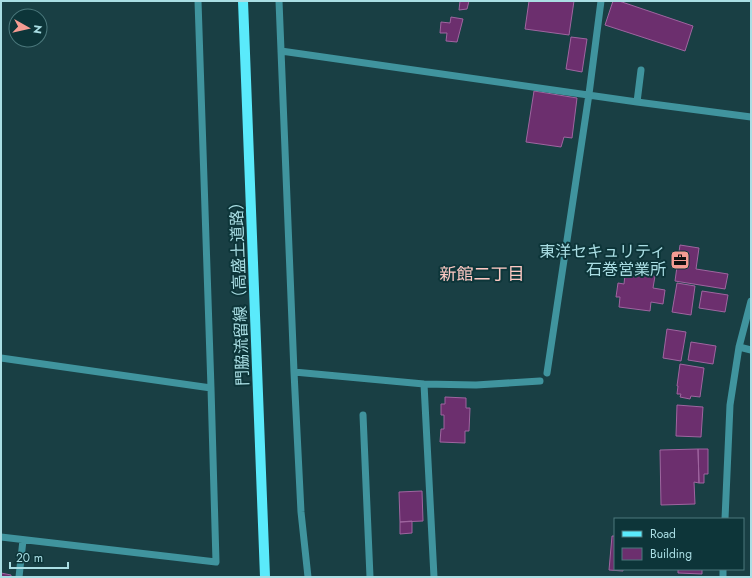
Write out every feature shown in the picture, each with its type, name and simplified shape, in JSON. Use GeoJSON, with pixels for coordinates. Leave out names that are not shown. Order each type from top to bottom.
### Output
{"type":"FeatureCollection","features":[{"type":"Feature","properties":{"kind":"main road","name":"門脇流留線（高盛土道路）"},"geometry":{"type":"LineString","coordinates":[[242,1],[265,577]]}},
{"type":"Feature","properties":{"kind":"street"},"geometry":{"type":"LineString","coordinates":[[1,537],[216,562],[212,388],[198,1]]}},
{"type":"Feature","properties":{"kind":"street"},"geometry":{"type":"LineString","coordinates":[[279,1],[294,372],[302,512],[308,577]]}},
{"type":"Feature","properties":{"kind":"street"},"geometry":{"type":"LineString","coordinates":[[547,373],[589,94],[601,1]]}},
{"type":"Feature","properties":{"kind":"street"},"geometry":{"type":"LineString","coordinates":[[281,51],[751,117]]}},
{"type":"Feature","properties":{"kind":"street"},"geometry":{"type":"LineString","coordinates":[[637,102],[641,70]]}},
{"type":"Feature","properties":{"kind":"street"},"geometry":{"type":"LineString","coordinates":[[725,518],[730,405],[739,347],[751,301]]}},
{"type":"Feature","properties":{"kind":"street"},"geometry":{"type":"LineString","coordinates":[[739,347],[751,350]]}},
{"type":"Feature","properties":{"kind":"street"},"geometry":{"type":"LineString","coordinates":[[1,358],[212,388]]}},
{"type":"Feature","properties":{"kind":"street"},"geometry":{"type":"LineString","coordinates":[[294,372],[424,384],[476,385],[540,381]]}},
{"type":"Feature","properties":{"kind":"street"},"geometry":{"type":"LineString","coordinates":[[424,384],[434,577]]}},
{"type":"Feature","properties":{"kind":"street"},"geometry":{"type":"LineString","coordinates":[[363,415],[370,577]]}},
{"type":"Feature","properties":{"kind":"street"},"geometry":{"type":"LineString","coordinates":[[19,577],[23,540]]}},
{"type":"Feature","properties":{"kind":"building"},"geometry":{"type":"Polygon","coordinates":[[[460,1],[469,1],[467,9],[459,10],[460,1]]]}},
{"type":"Feature","properties":{"kind":"building"},"geometry":{"type":"Polygon","coordinates":[[[529,1],[574,1],[569,35],[525,29],[529,1]]]}},
{"type":"Feature","properties":{"kind":"building"},"geometry":{"type":"Polygon","coordinates":[[[613,1],[619,1],[693,26],[685,51],[605,25],[613,1]]]}},
{"type":"Feature","properties":{"kind":"building"},"geometry":{"type":"Polygon","coordinates":[[[451,17],[463,19],[457,42],[446,41],[447,33],[440,33],[441,22],[450,23],[451,17]]]}},
{"type":"Feature","properties":{"kind":"building"},"geometry":{"type":"Polygon","coordinates":[[[571,37],[587,39],[582,72],[566,69],[571,37]]]}},
{"type":"Feature","properties":{"kind":"building"},"geometry":{"type":"Polygon","coordinates":[[[534,91],[577,98],[572,138],[564,137],[561,147],[526,142],[534,91]]]}},
{"type":"Feature","properties":{"kind":"building"},"geometry":{"type":"Polygon","coordinates":[[[680,245],[699,248],[696,269],[728,274],[725,289],[675,281],[680,245]]]}},
{"type":"Feature","properties":{"kind":"building"},"geometry":{"type":"Polygon","coordinates":[[[632,273],[655,276],[653,288],[665,290],[663,304],[651,302],[650,311],[619,307],[620,297],[616,297],[618,283],[624,284],[625,275],[631,276],[632,273]]]}},
{"type":"Feature","properties":{"kind":"building"},"geometry":{"type":"Polygon","coordinates":[[[677,283],[695,286],[691,315],[672,312],[677,283]]]}},
{"type":"Feature","properties":{"kind":"building"},"geometry":{"type":"Polygon","coordinates":[[[702,291],[728,295],[725,312],[699,308],[702,291]]]}},
{"type":"Feature","properties":{"kind":"building"},"geometry":{"type":"Polygon","coordinates":[[[667,329],[686,332],[681,361],[663,358],[667,329]]]}},
{"type":"Feature","properties":{"kind":"building"},"geometry":{"type":"Polygon","coordinates":[[[691,342],[716,346],[713,364],[688,360],[691,342]]]}},
{"type":"Feature","properties":{"kind":"building"},"geometry":{"type":"Polygon","coordinates":[[[680,364],[704,368],[700,397],[691,396],[690,399],[680,397],[681,394],[677,394],[680,364]]]}},
{"type":"Feature","properties":{"kind":"building"},"geometry":{"type":"Polygon","coordinates":[[[445,397],[466,398],[466,408],[470,408],[469,431],[465,431],[465,443],[440,442],[441,429],[444,429],[444,415],[441,415],[441,404],[445,404],[445,397]]]}},
{"type":"Feature","properties":{"kind":"building"},"geometry":{"type":"Polygon","coordinates":[[[677,405],[703,407],[701,437],[676,436],[677,405]]]}},
{"type":"Feature","properties":{"kind":"building"},"geometry":{"type":"Polygon","coordinates":[[[698,449],[708,449],[708,474],[704,474],[704,483],[699,483],[698,449]]]}},
{"type":"Feature","properties":{"kind":"building"},"geometry":{"type":"Polygon","coordinates":[[[698,449],[699,483],[694,482],[695,504],[661,505],[660,450],[698,449]]]}},
{"type":"Feature","properties":{"kind":"building"},"geometry":{"type":"Polygon","coordinates":[[[422,491],[423,521],[400,522],[399,492],[422,491]]]}},
{"type":"Feature","properties":{"kind":"building"},"geometry":{"type":"Polygon","coordinates":[[[412,521],[412,533],[400,534],[400,522],[412,521]]]}},
{"type":"Feature","properties":{"kind":"building"},"geometry":{"type":"Polygon","coordinates":[[[612,536],[614,536],[614,570],[623,571],[609,570],[612,536]]]}},
{"type":"Feature","properties":{"kind":"building"},"geometry":{"type":"Polygon","coordinates":[[[678,570],[702,570],[702,574],[678,573],[678,570]]]}},
{"type":"Feature","properties":{"kind":"building"},"geometry":{"type":"Polygon","coordinates":[[[1,573],[11,575],[11,577],[1,577],[1,573]]]}},
{"type":"Feature","properties":{"kind":"place","name":"東洋セキュリティ 石巻営業所"},"geometry":{"type":"Point","coordinates":[680,260]}},
{"type":"Feature","properties":{"kind":"district","name":"新館二丁目"},"geometry":{"type":"Point","coordinates":[482,274]}}]}
